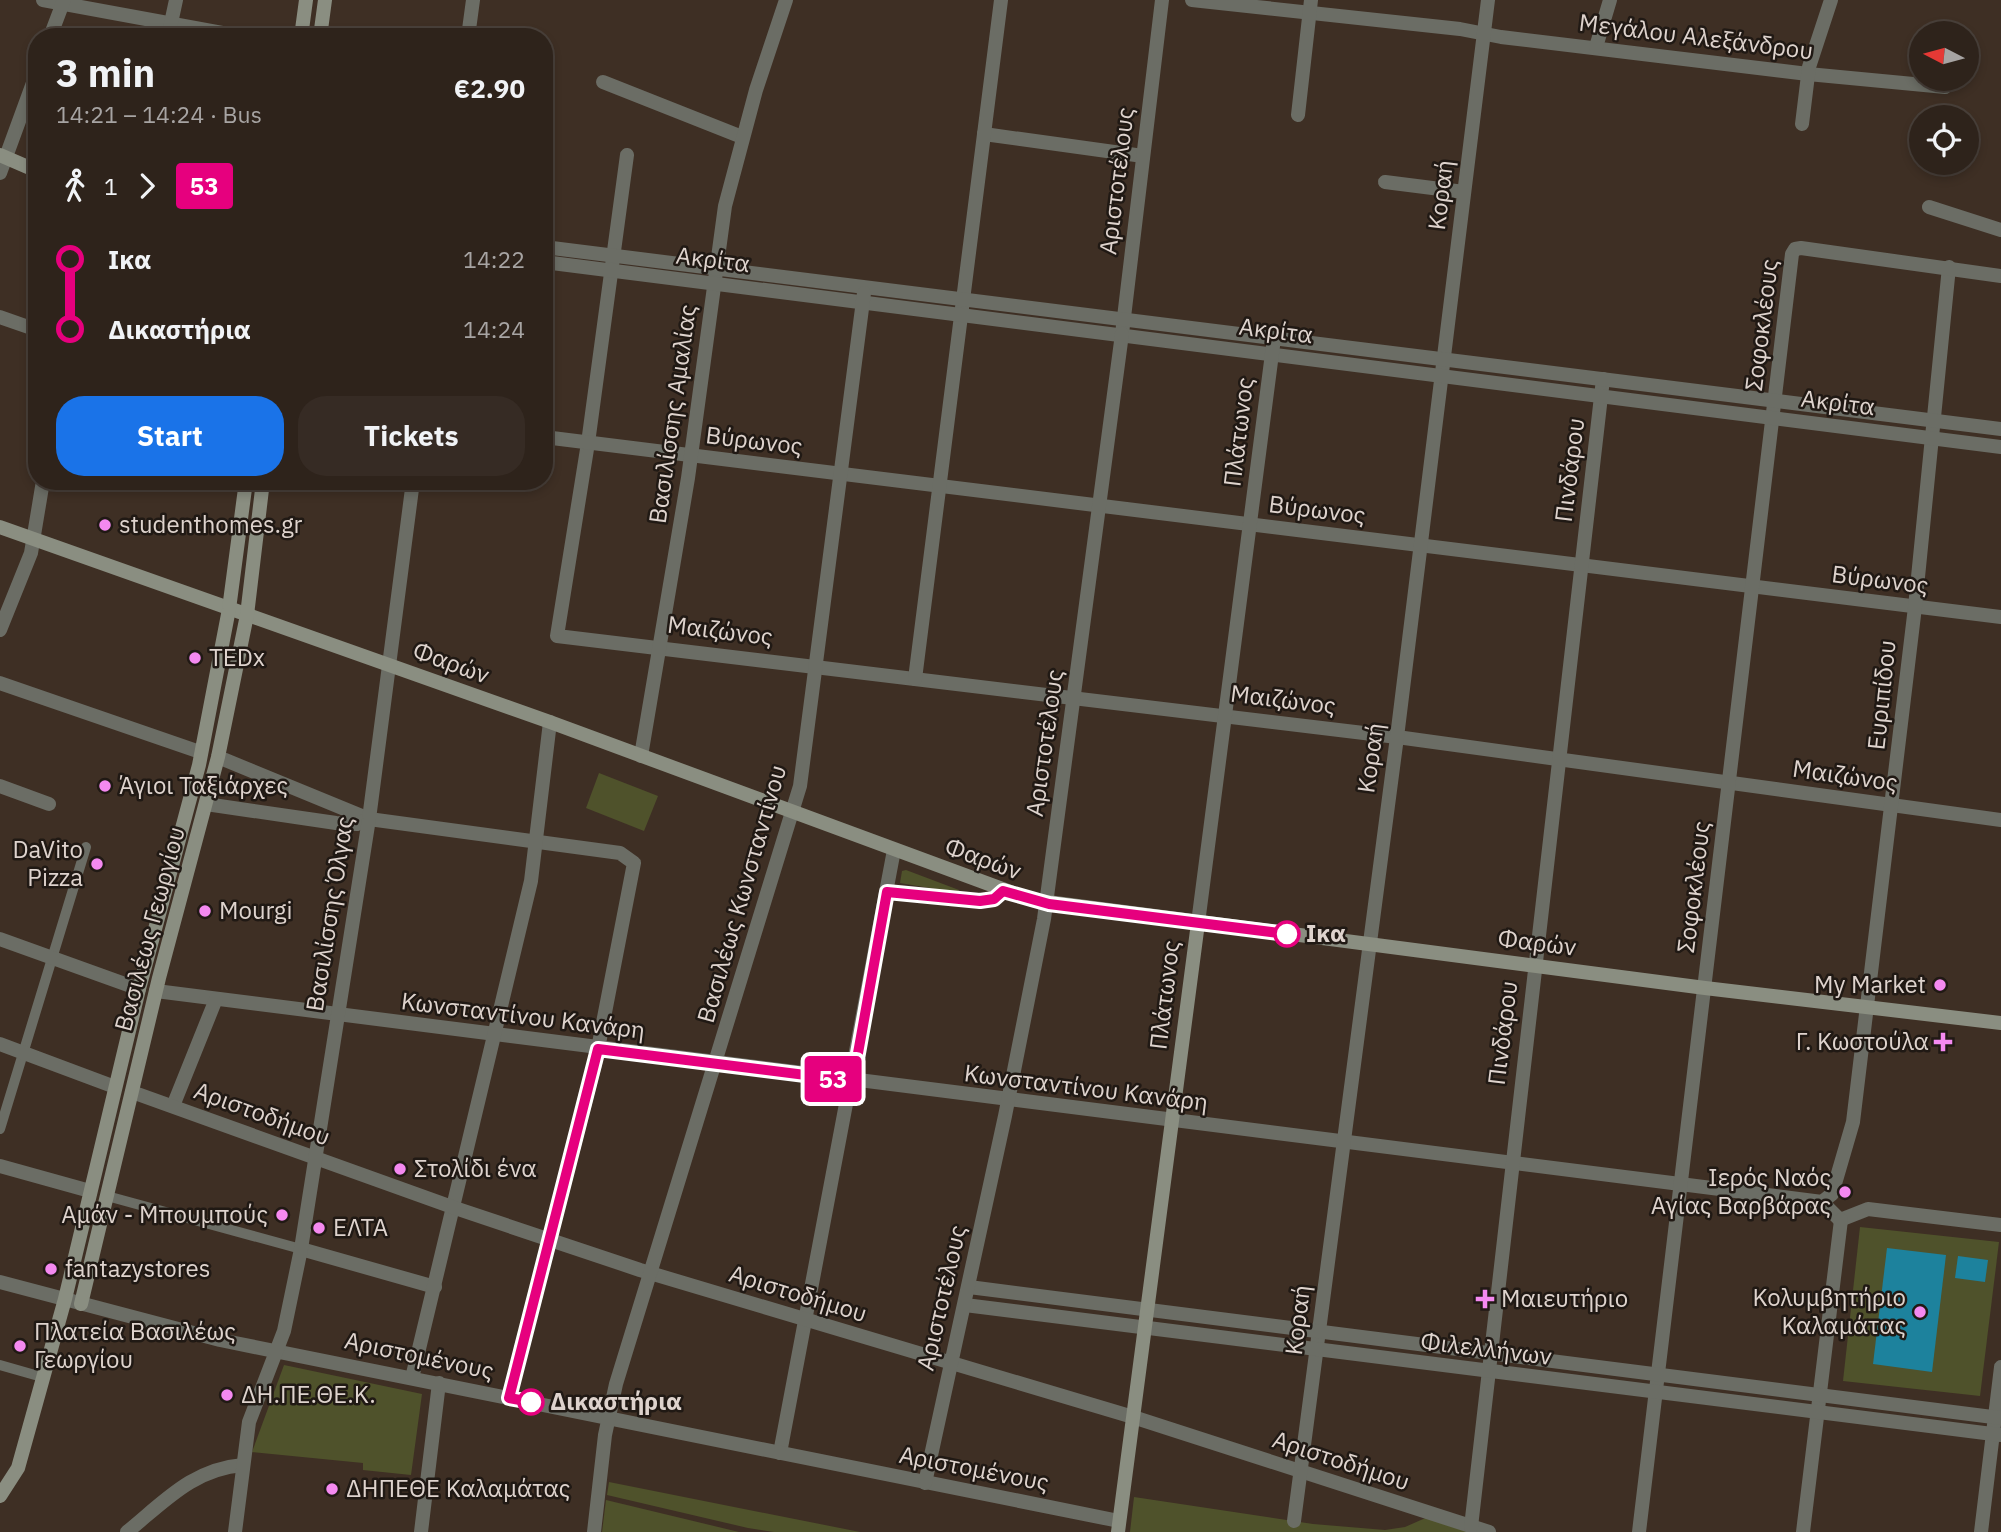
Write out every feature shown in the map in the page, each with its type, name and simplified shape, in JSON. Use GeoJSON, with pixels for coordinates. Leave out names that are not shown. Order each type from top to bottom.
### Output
{"type":"FeatureCollection","features":[{"type":"Feature","properties":{"kind":"main road"},"geometry":{"type":"LineString","coordinates":[[302,28],[306,0]]}},
{"type":"Feature","properties":{"kind":"main road"},"geometry":{"type":"LineString","coordinates":[[321,28],[325,0]]}},
{"type":"Feature","properties":{"kind":"main road"},"geometry":{"type":"LineString","coordinates":[[3,156],[28,167]]}},
{"type":"Feature","properties":{"kind":"main road","name":"Βασιλέως Γεωργίου"},"geometry":{"type":"LineString","coordinates":[[0,1496],[18,1468],[65,1299],[139,989],[200,752],[229,609],[245,490]]}},
{"type":"Feature","properties":{"kind":"main road","name":"Βασιλέως Γεωργίου"},"geometry":{"type":"LineString","coordinates":[[81,1304],[156,991],[218,757],[247,615],[262,490]]}},
{"type":"Feature","properties":{"kind":"main road","name":"Φαρών"},"geometry":{"type":"LineString","coordinates":[[0,527],[550,722],[1003,891],[1046,903],[1705,988],[2001,1023]]}},
{"type":"Feature","properties":{"kind":"main road","name":"Πλάτωνος"},"geometry":{"type":"LineString","coordinates":[[1118,1527],[1198,923]]}},
{"type":"Feature","properties":{"kind":"street"},"geometry":{"type":"LineString","coordinates":[[43,0],[63,2],[158,28]]}},
{"type":"Feature","properties":{"kind":"street"},"geometry":{"type":"LineString","coordinates":[[170,28],[176,0]]}},
{"type":"Feature","properties":{"kind":"street"},"geometry":{"type":"LineString","coordinates":[[469,28],[473,0]]}},
{"type":"Feature","properties":{"kind":"street","name":"Βασιλίσσης Αμαλίας"},"geometry":{"type":"LineString","coordinates":[[641,756],[691,456],[727,195],[742,137],[786,0]]}},
{"type":"Feature","properties":{"kind":"street"},"geometry":{"type":"LineString","coordinates":[[915,679],[1001,0]]}},
{"type":"Feature","properties":{"kind":"street","name":"Αριστοτέλους"},"geometry":{"type":"LineString","coordinates":[[925,1483],[1008,1101],[1046,903],[1100,506],[1162,0]]}},
{"type":"Feature","properties":{"kind":"street","name":"Μεγάλου Αλεξάνδρου"},"geometry":{"type":"LineString","coordinates":[[1192,0],[1310,6],[1483,33],[1808,74],[1909,84]]}},
{"type":"Feature","properties":{"kind":"street","name":"Κοραή"},"geometry":{"type":"LineString","coordinates":[[1294,1521],[1422,546],[1488,0]]}},
{"type":"Feature","properties":{"kind":"street"},"geometry":{"type":"LineString","coordinates":[[1596,47],[1610,0]]}},
{"type":"Feature","properties":{"kind":"street"},"geometry":{"type":"LineString","coordinates":[[1802,124],[1808,74],[1831,0]]}},
{"type":"Feature","properties":{"kind":"street"},"geometry":{"type":"LineString","coordinates":[[53,28],[63,2]]}},
{"type":"Feature","properties":{"kind":"street"},"geometry":{"type":"LineString","coordinates":[[1298,115],[1310,6]]}},
{"type":"Feature","properties":{"kind":"street"},"geometry":{"type":"LineString","coordinates":[[603,82],[742,137]]}},
{"type":"Feature","properties":{"kind":"street"},"geometry":{"type":"LineString","coordinates":[[0,173],[3,156],[28,94]]}},
{"type":"Feature","properties":{"kind":"street"},"geometry":{"type":"LineString","coordinates":[[984,134],[1143,156]]}},
{"type":"Feature","properties":{"kind":"street"},"geometry":{"type":"LineString","coordinates":[[588,443],[626,155]]}},
{"type":"Feature","properties":{"kind":"street"},"geometry":{"type":"LineString","coordinates":[[1385,181],[1464,192]]}},
{"type":"Feature","properties":{"kind":"street"},"geometry":{"type":"LineString","coordinates":[[1929,207],[2001,230]]}},
{"type":"Feature","properties":{"kind":"street","name":"Ακρίτα"},"geometry":{"type":"LineString","coordinates":[[553,249],[611,263]]}},
{"type":"Feature","properties":{"kind":"street","name":"Σοφοκλέους"},"geometry":{"type":"LineString","coordinates":[[1639,1532],[1795,249],[1949,267]]}},
{"type":"Feature","properties":{"kind":"street","name":"Ακρίτα"},"geometry":{"type":"LineString","coordinates":[[553,262],[611,263],[864,294],[962,307],[1122,334],[2001,447]]}},
{"type":"Feature","properties":{"kind":"street"},"geometry":{"type":"LineString","coordinates":[[1949,267],[2001,276]]}},
{"type":"Feature","properties":{"kind":"street","name":"Ευριπίδου"},"geometry":{"type":"LineString","coordinates":[[1822,1202],[1832,1194],[1849,1139],[1867,1008],[1892,806],[1949,267]]}},
{"type":"Feature","properties":{"kind":"street","name":"Βασιλέως Κωνσταντίνου"},"geometry":{"type":"LineString","coordinates":[[594,1532],[608,1417],[793,813],[801,779],[864,294]]}},
{"type":"Feature","properties":{"kind":"street","name":"Ακρίτα"},"geometry":{"type":"LineString","coordinates":[[962,307],[1123,319],[2001,429]]}},
{"type":"Feature","properties":{"kind":"street"},"geometry":{"type":"LineString","coordinates":[[0,317],[28,327]]}},
{"type":"Feature","properties":{"kind":"street","name":"Πλάτωνος"},"geometry":{"type":"LineString","coordinates":[[1198,923],[1274,338]]}},
{"type":"Feature","properties":{"kind":"street","name":"Πινδάρου"},"geometry":{"type":"LineString","coordinates":[[1464,1525],[1488,1373],[1603,379]]}},
{"type":"Feature","properties":{"kind":"street","name":"Βύρωνος"},"geometry":{"type":"LineString","coordinates":[[553,438],[2001,617]]}},
{"type":"Feature","properties":{"kind":"street","name":"Μαιζώνος"},"geometry":{"type":"LineString","coordinates":[[588,443],[557,636],[660,646],[1397,737],[2001,820]]}},
{"type":"Feature","properties":{"kind":"street"},"geometry":{"type":"LineString","coordinates":[[0,630],[34,539],[36,509],[41,490]]}},
{"type":"Feature","properties":{"kind":"street","name":"Βασιλίσσης Όλγας"},"geometry":{"type":"LineString","coordinates":[[236,1532],[243,1465],[253,1409],[277,1351],[288,1315],[301,1249],[369,819],[412,490]]}},
{"type":"Feature","properties":{"kind":"street"},"geometry":{"type":"LineString","coordinates":[[0,683],[200,752]]}},
{"type":"Feature","properties":{"kind":"street"},"geometry":{"type":"LineString","coordinates":[[412,1378],[455,1208],[538,841],[550,722]]}},
{"type":"Feature","properties":{"kind":"street"},"geometry":{"type":"LineString","coordinates":[[218,757],[369,819],[620,853],[634,863],[598,1049],[509,1398]]}},
{"type":"Feature","properties":{"kind":"street"},"geometry":{"type":"LineString","coordinates":[[0,786],[49,804]]}},
{"type":"Feature","properties":{"kind":"street"},"geometry":{"type":"LineString","coordinates":[[206,804],[335,823],[357,824],[369,819]]}},
{"type":"Feature","properties":{"kind":"street"},"geometry":{"type":"LineString","coordinates":[[0,1129],[86,846]]}},
{"type":"Feature","properties":{"kind":"street"},"geometry":{"type":"LineString","coordinates":[[780,1453],[853,1081],[894,850]]}},
{"type":"Feature","properties":{"kind":"street"},"geometry":{"type":"LineString","coordinates":[[887,892],[980,901],[994,899],[1003,891]]}},
{"type":"Feature","properties":{"kind":"street"},"geometry":{"type":"LineString","coordinates":[[0,939],[139,989]]}},
{"type":"Feature","properties":{"kind":"street","name":"Κωνσταντίνου Κανάρη"},"geometry":{"type":"LineString","coordinates":[[156,991],[1343,1144],[1822,1202]]}},
{"type":"Feature","properties":{"kind":"street"},"geometry":{"type":"LineString","coordinates":[[173,1106],[216,999]]}},
{"type":"Feature","properties":{"kind":"street"},"geometry":{"type":"LineString","coordinates":[[0,1044],[115,1087]]}},
{"type":"Feature","properties":{"kind":"street","name":"Αριστοδήμου"},"geometry":{"type":"LineString","coordinates":[[132,1092],[455,1208],[650,1273],[1133,1417],[1464,1525]]}},
{"type":"Feature","properties":{"kind":"street"},"geometry":{"type":"LineString","coordinates":[[0,1166],[90,1191]]}},
{"type":"Feature","properties":{"kind":"street"},"geometry":{"type":"LineString","coordinates":[[107,1196],[435,1287]]}},
{"type":"Feature","properties":{"kind":"street"},"geometry":{"type":"LineString","coordinates":[[1822,1202],[1841,1220]]}},
{"type":"Feature","properties":{"kind":"street"},"geometry":{"type":"LineString","coordinates":[[1841,1220],[1868,1209],[2001,1225]]}},
{"type":"Feature","properties":{"kind":"street"},"geometry":{"type":"LineString","coordinates":[[1803,1532],[1841,1220]]}},
{"type":"Feature","properties":{"kind":"street","name":"Αριστομένους"},"geometry":{"type":"LineString","coordinates":[[0,1282],[201,1336],[925,1483],[1118,1527]]}},
{"type":"Feature","properties":{"kind":"street","name":"Φιλελλήνων"},"geometry":{"type":"LineString","coordinates":[[969,1287],[1998,1417]]}},
{"type":"Feature","properties":{"kind":"street","name":"Φιλελλήνων"},"geometry":{"type":"LineString","coordinates":[[965,1304],[1488,1373],[1997,1435]]}},
{"type":"Feature","properties":{"kind":"street"},"geometry":{"type":"LineString","coordinates":[[0,1365],[42,1377]]}},
{"type":"Feature","properties":{"kind":"street"},"geometry":{"type":"LineString","coordinates":[[1981,1532],[1997,1435],[2001,1367]]}},
{"type":"Feature","properties":{"kind":"street"},"geometry":{"type":"LineString","coordinates":[[421,1532],[439,1383]]}},
{"type":"Feature","properties":{"kind":"street"},"geometry":{"type":"LineString","coordinates":[[127,1532],[195,1478],[217,1468],[243,1465]]}},
{"type":"Feature","properties":{"kind":"street"},"geometry":{"type":"LineString","coordinates":[[1464,1525],[1489,1532]]}},
{"type":"Feature","properties":{"kind":"green space"},"geometry":{"type":"Polygon","coordinates":[[[599,773],[658,796],[644,831],[586,808],[599,773]]]}},
{"type":"Feature","properties":{"kind":"green space"},"geometry":{"type":"Polygon","coordinates":[[[906,870],[959,890],[959,893],[900,883],[902,871],[906,870]]]}},
{"type":"Feature","properties":{"kind":"green space","name":"Κολυμβητήριο Καλαμάτας"},"geometry":{"type":"Polygon","coordinates":[[[1860,1227],[1999,1242],[1980,1396],[1843,1381],[1860,1227]]]}},
{"type":"Feature","properties":{"kind":"green space"},"geometry":{"type":"Polygon","coordinates":[[[284,1365],[422,1394],[411,1475],[363,1470],[363,1463],[252,1452],[284,1365]]]}},
{"type":"Feature","properties":{"kind":"green space"},"geometry":{"type":"Polygon","coordinates":[[[609,1482],[860,1532],[774,1532],[748,1528],[607,1495],[609,1482]]]}},
{"type":"Feature","properties":{"kind":"green space"},"geometry":{"type":"Polygon","coordinates":[[[1134,1497],[1313,1524],[1385,1530],[1405,1527],[1430,1516],[1475,1532],[1130,1532],[1134,1497]]]}},
{"type":"Feature","properties":{"kind":"green space"},"geometry":{"type":"Polygon","coordinates":[[[606,1500],[739,1532],[602,1532],[606,1500]]]}},
{"type":"Feature","properties":{"kind":"water","name":"Κολυμβητήριο Καλαμάτας"},"geometry":{"type":"Polygon","coordinates":[[[1887,1248],[1946,1255],[1932,1372],[1873,1364],[1887,1248]]]}},
{"type":"Feature","properties":{"kind":"water"},"geometry":{"type":"Polygon","coordinates":[[[1958,1256],[1988,1260],[1985,1282],[1955,1278],[1958,1256]]]}},
{"type":"Feature","properties":{"kind":"bus line","name":"53"},"geometry":{"type":"LineString","coordinates":[[531,1402],[509,1398],[598,1049],[853,1081],[887,892],[980,901],[994,899],[1003,891],[1049,904],[1287,934]]}},
{"type":"Feature","properties":{"kind":"place","name":"studenthomes.gr"},"geometry":{"type":"Point","coordinates":[105,525]}},
{"type":"Feature","properties":{"kind":"place","name":"TEDx"},"geometry":{"type":"Point","coordinates":[195,658]}},
{"type":"Feature","properties":{"kind":"place","name":"Άγιοι Ταξιάρχες"},"geometry":{"type":"Point","coordinates":[105,786]}},
{"type":"Feature","properties":{"kind":"place","name":"DaVito Pizza"},"geometry":{"type":"Point","coordinates":[97,864]}},
{"type":"Feature","properties":{"kind":"place","name":"Mourgi"},"geometry":{"type":"Point","coordinates":[205,911]}},
{"type":"Feature","properties":{"kind":"place","name":"Ικα"},"geometry":{"type":"Point","coordinates":[1287,934]}},
{"type":"Feature","properties":{"kind":"place","name":"My Market"},"geometry":{"type":"Point","coordinates":[1940,985]}},
{"type":"Feature","properties":{"kind":"place","name":"Γ. Κωστούλα"},"geometry":{"type":"Point","coordinates":[1943,1042]}},
{"type":"Feature","properties":{"kind":"place","name":"Στολίδι ένα"},"geometry":{"type":"Point","coordinates":[400,1169]}},
{"type":"Feature","properties":{"kind":"place","name":"Ιερός Ναός Αγίας Βαρβάρας"},"geometry":{"type":"Point","coordinates":[1845,1192]}},
{"type":"Feature","properties":{"kind":"place","name":"Αμάν - Μπουμπούς"},"geometry":{"type":"Point","coordinates":[282,1215]}},
{"type":"Feature","properties":{"kind":"place","name":"ΕΛΤΑ"},"geometry":{"type":"Point","coordinates":[319,1228]}},
{"type":"Feature","properties":{"kind":"place","name":"fantazystores"},"geometry":{"type":"Point","coordinates":[51,1269]}},
{"type":"Feature","properties":{"kind":"place","name":"Μαιευτήριο"},"geometry":{"type":"Point","coordinates":[1485,1299]}},
{"type":"Feature","properties":{"kind":"place","name":"Κολυμβητήριο Καλαμάτας"},"geometry":{"type":"Point","coordinates":[1920,1312]}},
{"type":"Feature","properties":{"kind":"place","name":"Πλατεία Βασιλέως Γεωργίου"},"geometry":{"type":"Point","coordinates":[20,1346]}},
{"type":"Feature","properties":{"kind":"place","name":"ΔΗ.ΠΕ.ΘΕ.Κ."},"geometry":{"type":"Point","coordinates":[227,1395]}},
{"type":"Feature","properties":{"kind":"place","name":"Δικαστήρια"},"geometry":{"type":"Point","coordinates":[531,1402]}},
{"type":"Feature","properties":{"kind":"place","name":"ΔΗΠΕΘΕ Καλαμάτας"},"geometry":{"type":"Point","coordinates":[332,1489]}}]}
